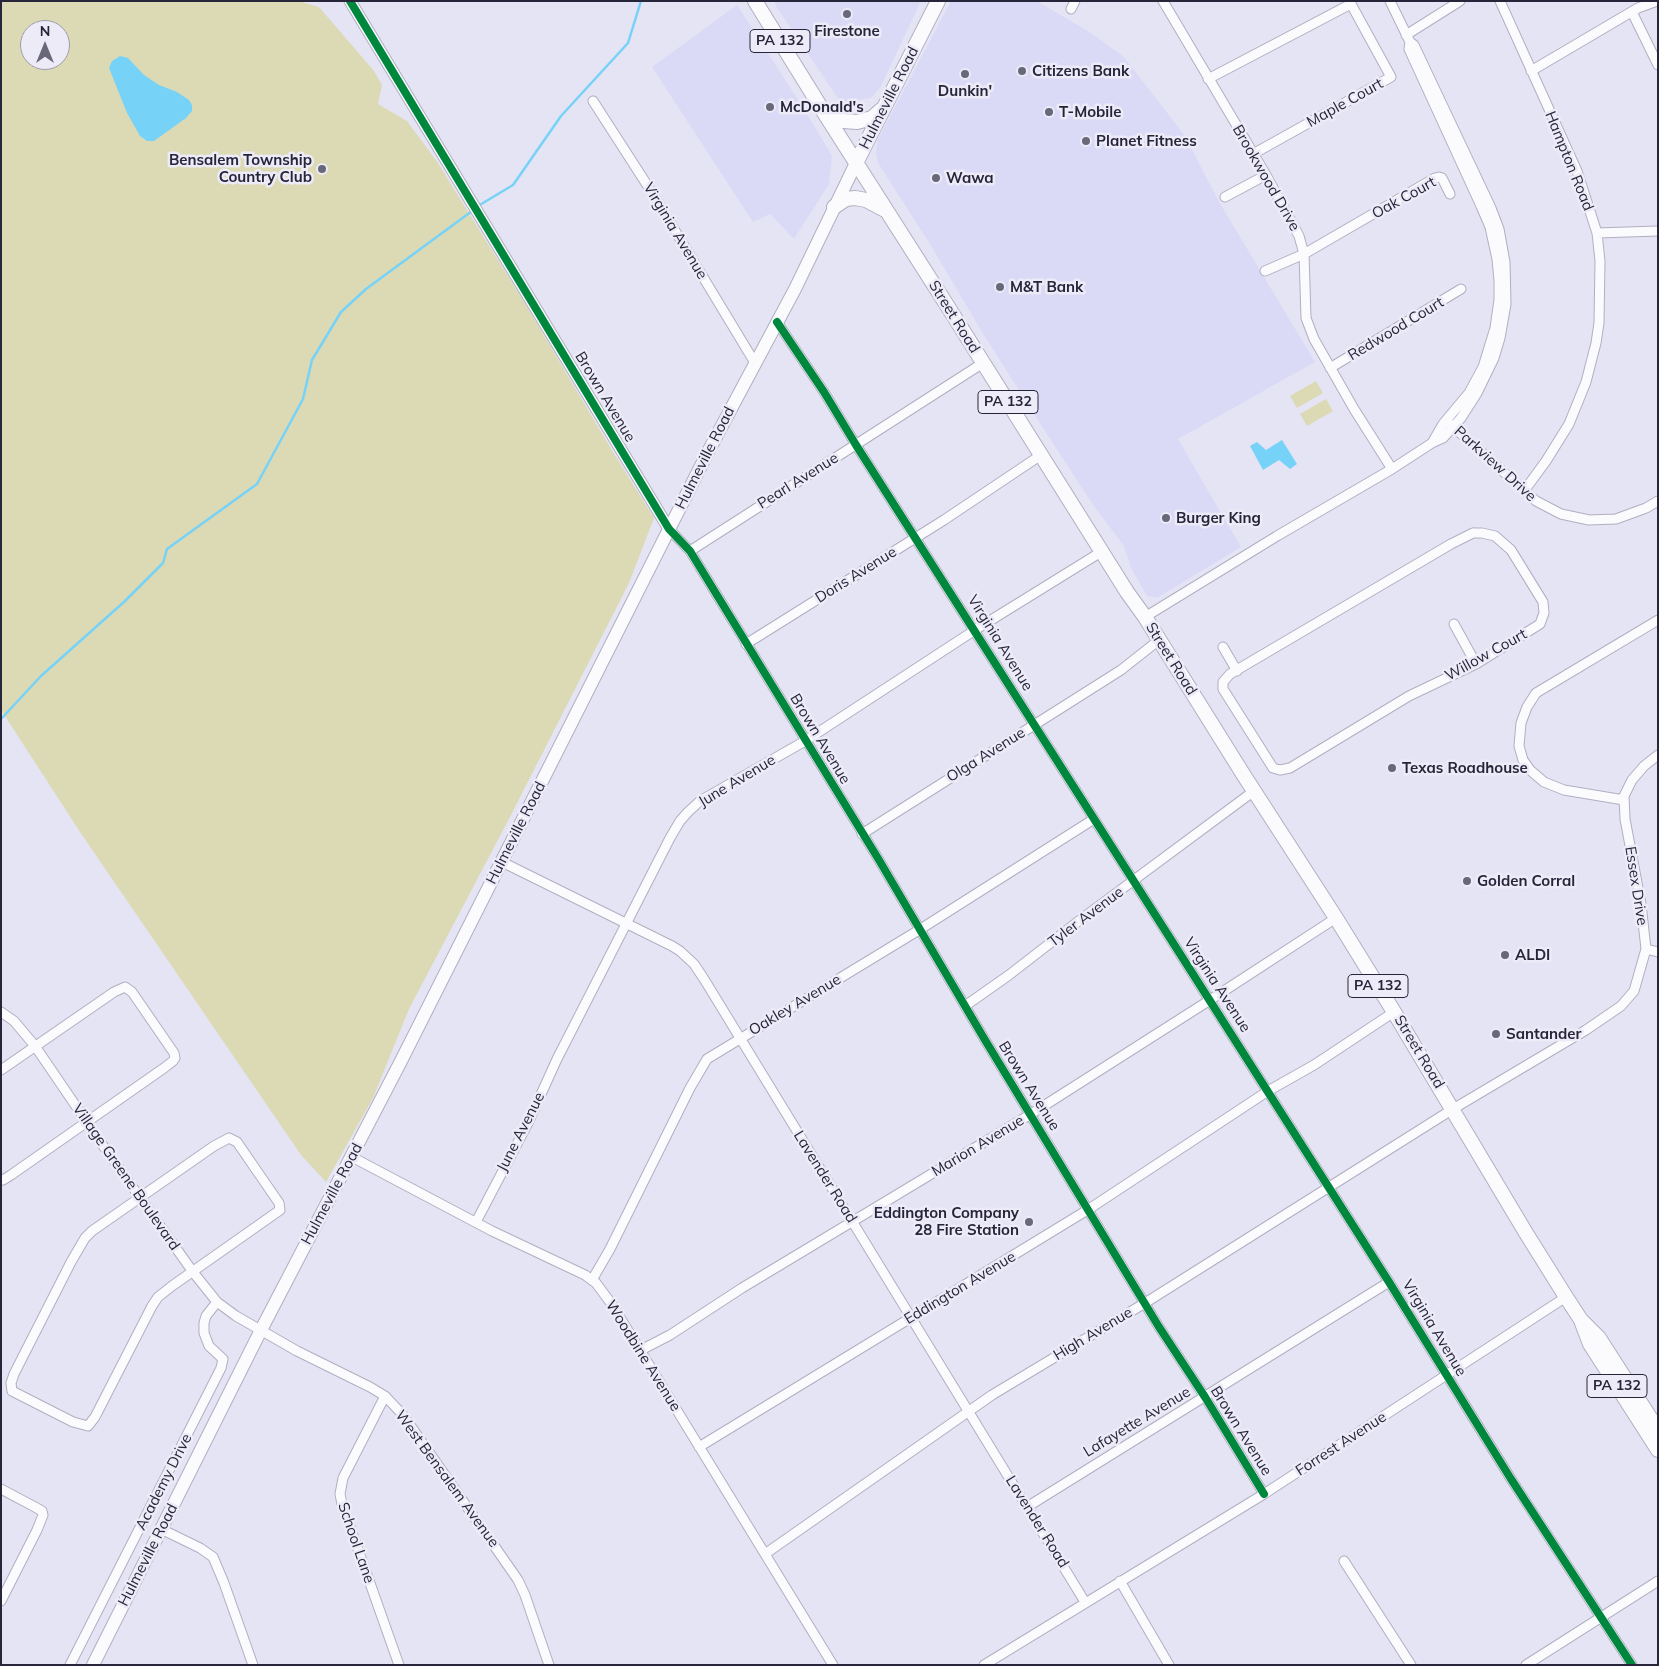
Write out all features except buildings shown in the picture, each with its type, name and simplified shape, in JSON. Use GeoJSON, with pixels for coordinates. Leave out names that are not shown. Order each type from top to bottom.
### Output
{"type":"FeatureCollection","features":[{"type":"Feature","properties":{"kind":"main road","name":"Street Road"},"geometry":{"type":"LineString","coordinates":[[755,1],[1101,552],[1145,617],[1336,918],[1566,1297],[1581,1320],[1599,1338],[1658,1430]]}},
{"type":"Feature","properties":{"kind":"main road","name":"Hulmeville Road"},"geometry":{"type":"LineString","coordinates":[[93,1665],[261,1330],[502,862],[938,1]]}},
{"type":"Feature","properties":{"kind":"main road"},"geometry":{"type":"LineString","coordinates":[[825,114],[844,121],[858,122],[872,118],[883,108]]}},
{"type":"Feature","properties":{"kind":"main road"},"geometry":{"type":"LineString","coordinates":[[834,208],[846,199],[861,198],[877,204],[886,211]]}},
{"type":"Feature","properties":{"kind":"main road","name":"Street Road"},"geometry":{"type":"LineString","coordinates":[[1581,1320],[1585,1335],[1590,1344],[1658,1450]]}},
{"type":"Feature","properties":{"kind":"street","name":"Brown Avenue"},"geometry":{"type":"LineString","coordinates":[[350,1],[669,529],[690,551],[1145,1303],[1264,1494]]}},
{"type":"Feature","properties":{"kind":"street","name":"Brookwood Drive"},"geometry":{"type":"LineString","coordinates":[[1163,1],[1266,175],[1299,236],[1304,254],[1306,318],[1314,339],[1392,469]]}},
{"type":"Feature","properties":{"kind":"street"},"geometry":{"type":"LineString","coordinates":[[1145,617],[1277,536],[1392,469],[1432,442],[1443,438],[1450,424],[1478,393],[1494,358],[1500,338],[1506,304],[1505,262],[1499,229],[1491,208],[1414,45],[1408,38],[1390,1]]}},
{"type":"Feature","properties":{"kind":"street"},"geometry":{"type":"LineString","coordinates":[[1408,38],[1460,1]]}},
{"type":"Feature","properties":{"kind":"street","name":"Hampton Road"},"geometry":{"type":"LineString","coordinates":[[1500,1],[1577,171],[1596,232],[1600,261],[1600,304],[1596,343],[1591,365],[1569,424],[1546,461],[1524,491]]}},
{"type":"Feature","properties":{"kind":"street"},"geometry":{"type":"LineString","coordinates":[[1531,71],[1632,12],[1657,1]]}},
{"type":"Feature","properties":{"kind":"street","name":"Maple Court"},"geometry":{"type":"LineString","coordinates":[[1208,78],[1351,4],[1391,77],[1253,154]]}},
{"type":"Feature","properties":{"kind":"street"},"geometry":{"type":"LineString","coordinates":[[1632,12],[1658,65]]}},
{"type":"Feature","properties":{"kind":"street","name":"Virginia Avenue"},"geometry":{"type":"LineString","coordinates":[[593,101],[651,191],[755,363]]}},
{"type":"Feature","properties":{"kind":"street"},"geometry":{"type":"LineString","coordinates":[[1225,198],[1266,175]]}},
{"type":"Feature","properties":{"kind":"street","name":"Oak Court"},"geometry":{"type":"LineString","coordinates":[[1304,254],[1435,178],[1442,178],[1450,194]]}},
{"type":"Feature","properties":{"kind":"street"},"geometry":{"type":"LineString","coordinates":[[1596,232],[1658,231]]}},
{"type":"Feature","properties":{"kind":"street"},"geometry":{"type":"LineString","coordinates":[[1265,271],[1304,254]]}},
{"type":"Feature","properties":{"kind":"street","name":"Redwood Court"},"geometry":{"type":"LineString","coordinates":[[1330,368],[1461,289]]}},
{"type":"Feature","properties":{"kind":"street","name":"Virginia Avenue"},"geometry":{"type":"LineString","coordinates":[[777,322],[819,384],[1389,1282],[1446,1376],[1632,1665]]}},
{"type":"Feature","properties":{"kind":"street","name":"Pearl Avenue"},"geometry":{"type":"LineString","coordinates":[[690,551],[983,363]]}},
{"type":"Feature","properties":{"kind":"street","name":"Parkview Drive"},"geometry":{"type":"LineString","coordinates":[[1450,424],[1536,501],[1561,514],[1589,520],[1616,519],[1658,501]]}},
{"type":"Feature","properties":{"kind":"street","name":"Doris Avenue"},"geometry":{"type":"LineString","coordinates":[[746,644],[916,538],[1041,455]]}},
{"type":"Feature","properties":{"kind":"street","name":"Willow Court"},"geometry":{"type":"LineString","coordinates":[[1473,533],[1495,536],[1510,550],[1543,602],[1544,613],[1540,624],[1476,664],[1409,696],[1290,768],[1280,770],[1273,768],[1267,761],[1223,689],[1223,682],[1230,674],[1237,670],[1450,544],[1473,533]]}},
{"type":"Feature","properties":{"kind":"street","name":"June Avenue"},"geometry":{"type":"LineString","coordinates":[[476,1222],[528,1123],[557,1059],[680,820],[700,801],[805,741],[975,630],[1101,552]]}},
{"type":"Feature","properties":{"kind":"street"},"geometry":{"type":"LineString","coordinates":[[1624,800],[1564,790],[1544,782],[1530,770],[1523,760],[1519,746],[1521,724],[1527,707],[1536,693],[1658,620]]}},
{"type":"Feature","properties":{"kind":"street"},"geometry":{"type":"LineString","coordinates":[[1454,624],[1476,664]]}},
{"type":"Feature","properties":{"kind":"street","name":"Olga Avenue"},"geometry":{"type":"LineString","coordinates":[[862,834],[1121,670],[1159,640]]}},
{"type":"Feature","properties":{"kind":"street"},"geometry":{"type":"LineString","coordinates":[[1224,647],[1237,670]]}},
{"type":"Feature","properties":{"kind":"street","name":"Essex Drive"},"geometry":{"type":"LineString","coordinates":[[1453,1109],[1586,1030],[1621,1006],[1634,991],[1646,949],[1641,904],[1625,819],[1624,796],[1632,780],[1644,766],[1658,755]]}},
{"type":"Feature","properties":{"kind":"street","name":"Tyler Avenue"},"geometry":{"type":"LineString","coordinates":[[965,1006],[1254,791]]}},
{"type":"Feature","properties":{"kind":"street","name":"Oakley Avenue"},"geometry":{"type":"LineString","coordinates":[[592,1280],[610,1249],[707,1059],[919,930],[1094,819]]}},
{"type":"Feature","properties":{"kind":"street","name":"Lavender Road"},"geometry":{"type":"LineString","coordinates":[[502,862],[628,923],[672,946],[689,958],[704,979],[1085,1602]]}},
{"type":"Feature","properties":{"kind":"street","name":"Marion Avenue"},"geometry":{"type":"LineString","coordinates":[[641,1350],[670,1335],[742,1288],[1031,1114],[1336,918]]}},
{"type":"Feature","properties":{"kind":"street"},"geometry":{"type":"LineString","coordinates":[[1646,949],[1658,952]]}},
{"type":"Feature","properties":{"kind":"street"},"geometry":{"type":"LineString","coordinates":[[1,1070],[114,992],[125,987],[132,992],[172,1049],[175,1058],[11,1175],[3,1180],[1,1179]]}},
{"type":"Feature","properties":{"kind":"street","name":"Village Greene Boulevard"},"geometry":{"type":"LineString","coordinates":[[1,1012],[14,1022],[35,1046],[193,1272],[217,1302],[236,1316],[261,1330]]}},
{"type":"Feature","properties":{"kind":"street","name":"Eddington Avenue"},"geometry":{"type":"LineString","coordinates":[[699,1447],[1089,1209],[1268,1091],[1314,1065],[1394,1012]]}},
{"type":"Feature","properties":{"kind":"street","name":"High Avenue"},"geometry":{"type":"LineString","coordinates":[[765,1554],[1020,1377],[1091,1337],[1453,1109]]}},
{"type":"Feature","properties":{"kind":"street"},"geometry":{"type":"LineString","coordinates":[[229,1138],[237,1142],[279,1203],[280,1210],[164,1292],[152,1306],[95,1417],[86,1427],[12,1391],[10,1387],[14,1374],[80,1245],[92,1231],[140,1197],[229,1138]]}},
{"type":"Feature","properties":{"kind":"street","name":"Woodbine Avenue"},"geometry":{"type":"LineString","coordinates":[[352,1156],[476,1222],[585,1275],[604,1292],[833,1665]]}},
{"type":"Feature","properties":{"kind":"street","name":"Lafayette Avenue"},"geometry":{"type":"LineString","coordinates":[[1027,1507],[1389,1282]]}},
{"type":"Feature","properties":{"kind":"street","name":"Forrest Avenue"},"geometry":{"type":"LineString","coordinates":[[984,1665],[1264,1494],[1566,1297]]}},
{"type":"Feature","properties":{"kind":"street","name":"Academy Drive"},"geometry":{"type":"LineString","coordinates":[[70,1665],[221,1368],[223,1359],[209,1346],[204,1333],[206,1316],[217,1302]]}},
{"type":"Feature","properties":{"kind":"street","name":"West Bensalem Avenue"},"geometry":{"type":"LineString","coordinates":[[261,1330],[370,1387],[385,1396],[403,1415],[511,1568],[525,1594],[549,1665]]}},
{"type":"Feature","properties":{"kind":"street","name":"School Lane"},"geometry":{"type":"LineString","coordinates":[[385,1396],[343,1478],[340,1494],[399,1665]]}},
{"type":"Feature","properties":{"kind":"street"},"geometry":{"type":"LineString","coordinates":[[1,1490],[42,1511],[43,1515],[1,1600]]}},
{"type":"Feature","properties":{"kind":"street"},"geometry":{"type":"LineString","coordinates":[[161,1529],[200,1548],[212,1557],[224,1583],[253,1665]]}},
{"type":"Feature","properties":{"kind":"street"},"geometry":{"type":"LineString","coordinates":[[1344,1561],[1411,1665]]}},
{"type":"Feature","properties":{"kind":"street"},"geometry":{"type":"LineString","coordinates":[[1120,1581],[1169,1665]]}},
{"type":"Feature","properties":{"kind":"street"},"geometry":{"type":"LineString","coordinates":[[1526,1665],[1658,1581]]}},
{"type":"Feature","properties":{"kind":"shaded area"},"geometry":{"type":"Polygon","coordinates":[[[1,1],[298,1],[319,7],[374,71],[382,85],[378,104],[407,121],[438,163],[654,518],[629,583],[510,817],[409,1009],[373,1098],[326,1182],[301,1155],[80,832],[1,710],[1,1]]]}},
{"type":"Feature","properties":{"kind":"shaded area"},"geometry":{"type":"Polygon","coordinates":[[[775,1],[921,1],[880,88],[871,98],[841,103],[776,6],[775,1]]]}},
{"type":"Feature","properties":{"kind":"shaded area"},"geometry":{"type":"Polygon","coordinates":[[[951,1],[1037,1],[1091,33],[1124,57],[1185,136],[1218,200],[1315,362],[1178,439],[1241,547],[1157,598],[1147,596],[1131,568],[1124,546],[1093,505],[1025,400],[878,163],[876,153],[878,139],[951,1]]]}},
{"type":"Feature","properties":{"kind":"shaded area"},"geometry":{"type":"Polygon","coordinates":[[[737,5],[832,156],[829,184],[794,239],[770,214],[753,222],[652,67],[737,5]]]}},
{"type":"Feature","properties":{"kind":"shaded area"},"geometry":{"type":"Polygon","coordinates":[[[1316,381],[1323,393],[1297,408],[1290,396],[1316,381]]]}},
{"type":"Feature","properties":{"kind":"shaded area"},"geometry":{"type":"Polygon","coordinates":[[[1326,399],[1333,411],[1307,426],[1300,414],[1326,399]]]}},
{"type":"Feature","properties":{"kind":"water"},"geometry":{"type":"Polygon","coordinates":[[[120,56],[128,58],[144,75],[159,85],[177,92],[189,100],[192,105],[192,111],[186,118],[154,141],[147,141],[140,136],[127,113],[109,68],[112,61],[120,56]]]}},
{"type":"Feature","properties":{"kind":"water"},"geometry":{"type":"Polygon","coordinates":[[[1282,440],[1297,464],[1290,469],[1279,460],[1263,470],[1250,446],[1257,442],[1266,450],[1282,440]]]}},
{"type":"Feature","properties":{"kind":"waterway"},"geometry":{"type":"LineString","coordinates":[[478,206],[513,185],[561,116],[628,43],[641,1]]}},
{"type":"Feature","properties":{"kind":"waterway"},"geometry":{"type":"LineString","coordinates":[[1,719],[41,676],[125,601],[163,563],[167,549],[257,484],[303,399],[312,360],[341,312],[366,289],[472,211]]}},
{"type":"Feature","properties":{"kind":"cycle path"},"geometry":{"type":"LineString","coordinates":[[350,1],[669,529],[690,551],[879,860],[985,1040],[1159,1327],[1205,1397],[1264,1494]]}},
{"type":"Feature","properties":{"kind":"cycle path"},"geometry":{"type":"LineString","coordinates":[[777,322],[824,392],[1389,1282],[1511,1479],[1632,1665]]}},
{"type":"Feature","properties":{"kind":"place","name":"Firestone"},"geometry":{"type":"Point","coordinates":[847,14]}},
{"type":"Feature","properties":{"kind":"place","name":"Citizens Bank"},"geometry":{"type":"Point","coordinates":[1022,71]}},
{"type":"Feature","properties":{"kind":"place","name":"Dunkin'"},"geometry":{"type":"Point","coordinates":[965,74]}},
{"type":"Feature","properties":{"kind":"place","name":"McDonald's"},"geometry":{"type":"Point","coordinates":[770,107]}},
{"type":"Feature","properties":{"kind":"place","name":"T-Mobile"},"geometry":{"type":"Point","coordinates":[1049,112]}},
{"type":"Feature","properties":{"kind":"place","name":"Planet Fitness"},"geometry":{"type":"Point","coordinates":[1086,141]}},
{"type":"Feature","properties":{"kind":"place","name":"Bensalem Township Country Club"},"geometry":{"type":"Point","coordinates":[322,169]}},
{"type":"Feature","properties":{"kind":"place","name":"Wawa"},"geometry":{"type":"Point","coordinates":[936,178]}},
{"type":"Feature","properties":{"kind":"place","name":"M&T Bank"},"geometry":{"type":"Point","coordinates":[1000,287]}},
{"type":"Feature","properties":{"kind":"place","name":"Burger King"},"geometry":{"type":"Point","coordinates":[1166,518]}},
{"type":"Feature","properties":{"kind":"place","name":"Texas Roadhouse"},"geometry":{"type":"Point","coordinates":[1392,768]}},
{"type":"Feature","properties":{"kind":"place","name":"Golden Corral"},"geometry":{"type":"Point","coordinates":[1467,881]}},
{"type":"Feature","properties":{"kind":"place","name":"ALDI"},"geometry":{"type":"Point","coordinates":[1505,955]}},
{"type":"Feature","properties":{"kind":"place","name":"Santander"},"geometry":{"type":"Point","coordinates":[1496,1034]}},
{"type":"Feature","properties":{"kind":"place","name":"Eddington Company 28 Fire Station"},"geometry":{"type":"Point","coordinates":[1029,1222]}}]}
